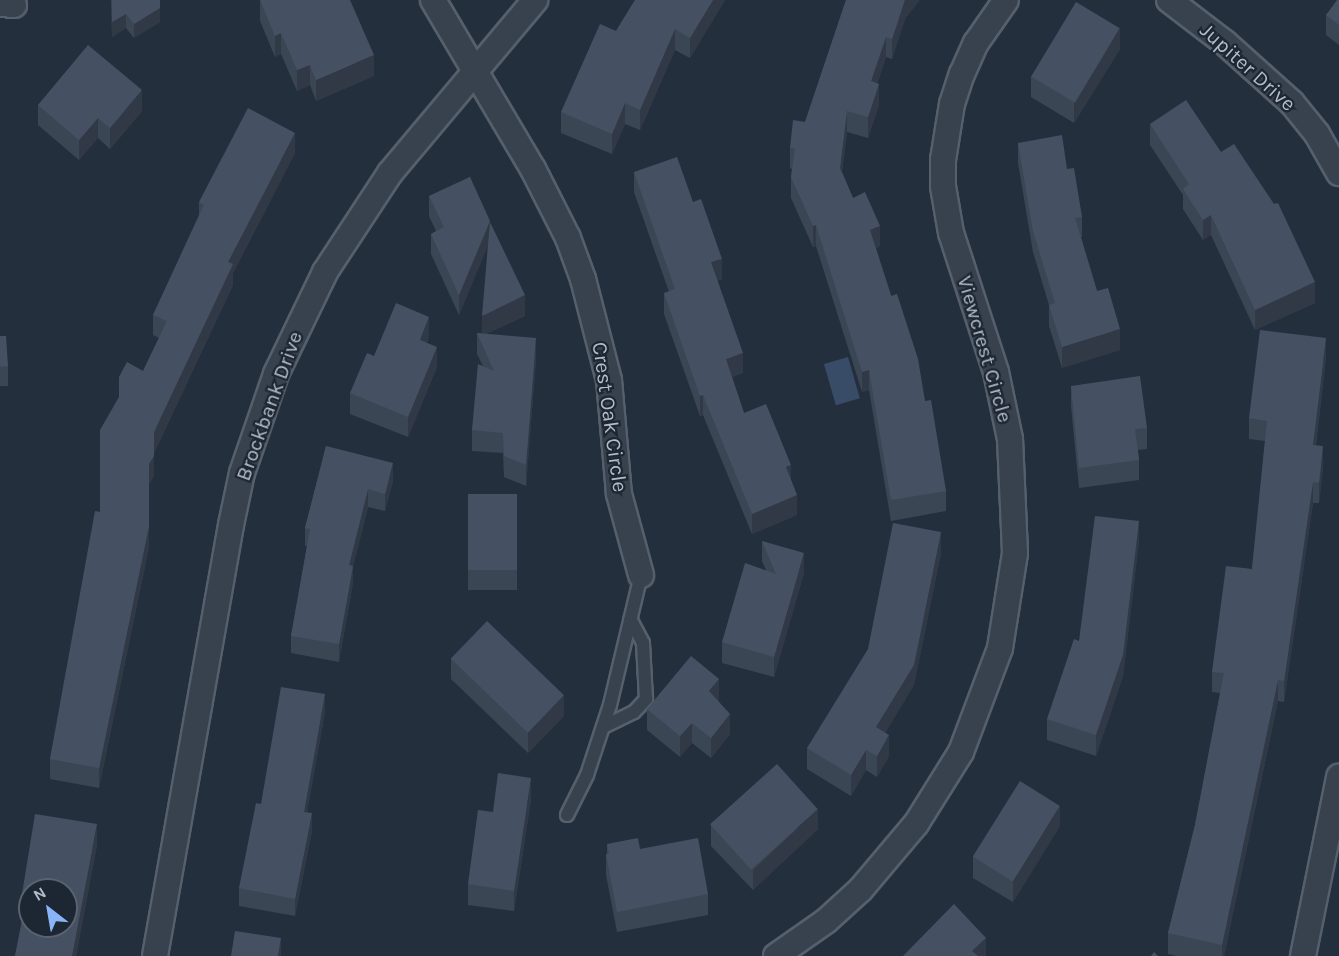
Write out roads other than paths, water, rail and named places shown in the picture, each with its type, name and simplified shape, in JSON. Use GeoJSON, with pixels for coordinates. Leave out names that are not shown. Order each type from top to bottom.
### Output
{"type":"FeatureCollection","features":[{"type":"Feature","properties":{"kind":"street","name":"Crest Oak Circle"},"geometry":{"type":"LineString","coordinates":[[433,0],[552,205],[584,279],[609,380],[619,494],[641,575]]}},
{"type":"Feature","properties":{"kind":"street","name":"Brockbank Drive"},"geometry":{"type":"LineString","coordinates":[[155,956],[231,525],[258,423],[299,323],[356,222],[390,173],[535,0]]}},
{"type":"Feature","properties":{"kind":"street","name":"Viewcrest Circle"},"geometry":{"type":"LineString","coordinates":[[776,956],[826,921],[861,889],[916,824],[961,752],[1000,648],[1015,553],[1010,439],[996,372],[951,234],[943,169],[946,133],[962,74],[976,43],[1006,0]]}},
{"type":"Feature","properties":{"kind":"street","name":"Jupiter Drive"},"geometry":{"type":"LineString","coordinates":[[1169,0],[1224,42],[1292,103],[1317,134],[1339,172]]}},
{"type":"Feature","properties":{"kind":"street"},"geometry":{"type":"LineString","coordinates":[[1303,956],[1339,777]]}},
{"type":"Feature","properties":{"kind":"lane"},"geometry":{"type":"LineString","coordinates":[[567,815],[587,775],[603,727],[641,575]]}},
{"type":"Feature","properties":{"kind":"lane"},"geometry":{"type":"LineString","coordinates":[[603,727],[634,712],[646,699],[643,643],[630,619]]}},
{"type":"Feature","properties":{"kind":"water"},"geometry":{"type":"Polygon","coordinates":[[[848,357],[860,398],[836,405],[824,364],[848,357]]]}}]}
